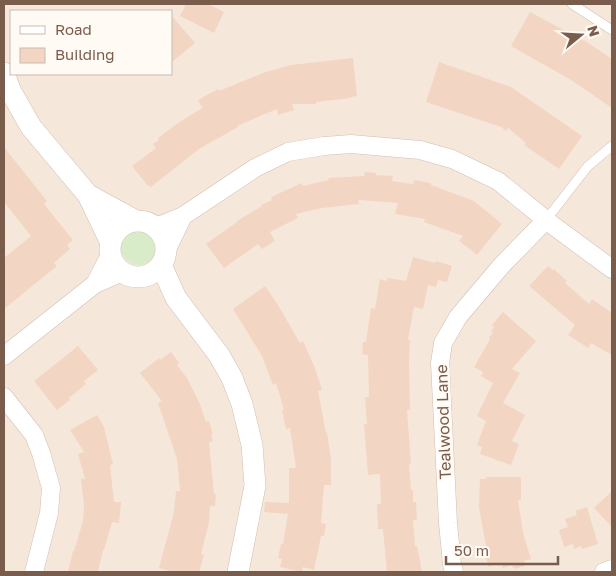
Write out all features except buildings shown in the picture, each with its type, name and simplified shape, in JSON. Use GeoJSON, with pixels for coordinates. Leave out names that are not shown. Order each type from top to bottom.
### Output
{"type":"FeatureCollection","features":[{"type":"Feature","properties":{"kind":"street"},"geometry":{"type":"LineString","coordinates":[[4,73],[14,104],[88,195],[111,248],[115,264],[122,272],[133,276],[157,264],[183,216]]}},
{"type":"Feature","properties":{"kind":"street"},"geometry":{"type":"LineString","coordinates":[[95,284],[116,232],[125,224],[146,224],[183,216],[255,168],[288,152],[351,144],[420,150],[452,159],[498,181],[546,220],[612,269]]}},
{"type":"Feature","properties":{"kind":"street"},"geometry":{"type":"LineString","coordinates":[[88,195],[146,224],[164,239],[157,264],[176,298],[219,355],[232,378],[242,404],[252,446],[255,486],[238,572]]}},
{"type":"Feature","properties":{"kind":"street","name":"Tealwood Lane"},"geometry":{"type":"LineString","coordinates":[[454,572],[448,524],[440,363],[443,343],[458,317],[502,265],[546,220]]}},
{"type":"Feature","properties":{"kind":"street"},"geometry":{"type":"LineString","coordinates":[[4,356],[95,284],[122,272]]}},
{"type":"Feature","properties":{"kind":"street"},"geometry":{"type":"LineString","coordinates":[[4,397],[34,435],[42,453],[51,488],[49,513],[34,572]]}},
{"type":"Feature","properties":{"kind":"street"},"geometry":{"type":"LineString","coordinates":[[604,572],[612,569]]}},
{"type":"Feature","properties":{"kind":"lane"},"geometry":{"type":"LineString","coordinates":[[572,4],[612,30]]}},
{"type":"Feature","properties":{"kind":"lane"},"geometry":{"type":"LineString","coordinates":[[546,220],[588,166],[612,146]]}},
{"type":"Feature","properties":{"kind":"shaded area"},"geometry":{"type":"Polygon","coordinates":[[[4,4],[612,4],[612,572],[4,572],[4,4]]]}},
{"type":"Feature","properties":{"kind":"green space"},"geometry":{"type":"Polygon","coordinates":[[[139,229],[151,235],[157,247],[151,259],[139,265],[127,259],[121,247],[127,235],[139,229]]]}}]}
